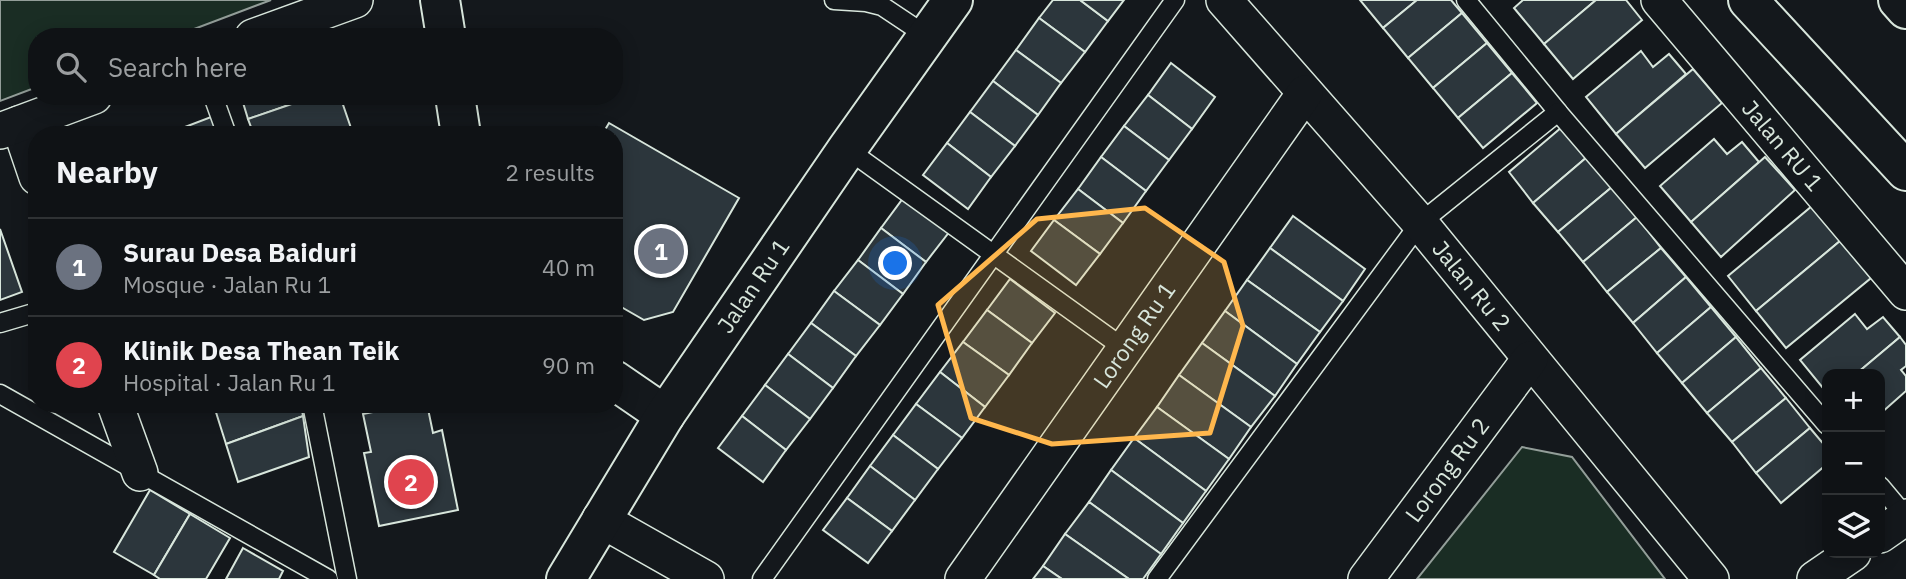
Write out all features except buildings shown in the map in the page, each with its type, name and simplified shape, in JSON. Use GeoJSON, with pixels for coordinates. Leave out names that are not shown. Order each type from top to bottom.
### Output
{"type":"FeatureCollection","features":[{"type":"Feature","properties":{"kind":"street"},"geometry":{"type":"LineString","coordinates":[[278,28],[355,0]]}},
{"type":"Feature","properties":{"kind":"street"},"geometry":{"type":"LineString","coordinates":[[440,0],[445,28]]}},
{"type":"Feature","properties":{"kind":"street","name":"Jalan Ru 1"},"geometry":{"type":"LineString","coordinates":[[566,579],[665,415],[847,149],[953,0]]}},
{"type":"Feature","properties":{"kind":"street","name":"Jalan Ru 2"},"geometry":{"type":"LineString","coordinates":[[1224,0],[1420,223],[1711,579]]}},
{"type":"Feature","properties":{"kind":"street","name":"Jalan RU 1"},"geometry":{"type":"LineString","coordinates":[[1659,0],[1906,292]]}},
{"type":"Feature","properties":{"kind":"street"},"geometry":{"type":"LineString","coordinates":[[1748,0],[1906,171]]}},
{"type":"Feature","properties":{"kind":"street"},"geometry":{"type":"LineString","coordinates":[[1898,0],[1906,9]]}},
{"type":"Feature","properties":{"kind":"street","name":"Lorong Ru 1"},"geometry":{"type":"LineString","coordinates":[[963,579],[1306,93]]}},
{"type":"Feature","properties":{"kind":"street"},"geometry":{"type":"LineString","coordinates":[[28,161],[10,128],[70,105]]}},
{"type":"Feature","properties":{"kind":"street"},"geometry":{"type":"LineString","coordinates":[[456,105],[460,126]]}},
{"type":"Feature","properties":{"kind":"street","name":"Lorong Ru 2"},"geometry":{"type":"LineString","coordinates":[[1366,579],[1530,359]]}},
{"type":"Feature","properties":{"kind":"street"},"geometry":{"type":"LineString","coordinates":[[623,386],[665,415]]}},
{"type":"Feature","properties":{"kind":"street"},"geometry":{"type":"LineString","coordinates":[[118,413],[140,473]]}},
{"type":"Feature","properties":{"kind":"street"},"geometry":{"type":"LineString","coordinates":[[1885,532],[1906,517]]}},
{"type":"Feature","properties":{"kind":"street"},"geometry":{"type":"LineString","coordinates":[[600,519],[706,579]]}},
{"type":"Feature","properties":{"kind":"street"},"geometry":{"type":"LineString","coordinates":[[1815,579],[1846,558]]}},
{"type":"Feature","properties":{"kind":"lane"},"geometry":{"type":"LineString","coordinates":[[834,0],[881,6],[927,36]]}},
{"type":"Feature","properties":{"kind":"lane"},"geometry":{"type":"LineString","coordinates":[[762,579],[1175,0]]}},
{"type":"Feature","properties":{"kind":"lane"},"geometry":{"type":"LineString","coordinates":[[1466,0],[1558,112],[1822,419]]}},
{"type":"Feature","properties":{"kind":"lane"},"geometry":{"type":"LineString","coordinates":[[216,105],[225,126]]}},
{"type":"Feature","properties":{"kind":"lane"},"geometry":{"type":"LineString","coordinates":[[1157,579],[1420,223],[1558,112]]}},
{"type":"Feature","properties":{"kind":"lane"},"geometry":{"type":"LineString","coordinates":[[847,149],[1125,349]]}},
{"type":"Feature","properties":{"kind":"lane"},"geometry":{"type":"LineString","coordinates":[[0,323],[28,315]]}},
{"type":"Feature","properties":{"kind":"lane"},"geometry":{"type":"LineString","coordinates":[[0,394],[28,410]]}},
{"type":"Feature","properties":{"kind":"lane"},"geometry":{"type":"LineString","coordinates":[[34,413],[328,579]]}},
{"type":"Feature","properties":{"kind":"lane"},"geometry":{"type":"LineString","coordinates":[[314,413],[347,579]]}},
{"type":"Feature","properties":{"kind":"lane"},"geometry":{"type":"LineString","coordinates":[[1885,492],[1906,517]]}},
{"type":"Feature","properties":{"kind":"highlighted area"},"geometry":{"type":"Polygon","coordinates":[[[1145,208],[1224,262],[1243,326],[1210,433],[1052,444],[971,418],[938,305],[1037,219],[1145,208]]]}},
{"type":"Feature","properties":{"kind":"green space"},"geometry":{"type":"Polygon","coordinates":[[[0,0],[271,0],[197,28],[28,28],[28,90],[0,101],[0,0]]]}},
{"type":"Feature","properties":{"kind":"green space"},"geometry":{"type":"Polygon","coordinates":[[[1522,447],[1572,457],[1665,579],[1417,579],[1522,447]]]}},
{"type":"Feature","properties":{"kind":"place","name":"Surau Desa Baiduri"},"geometry":{"type":"Point","coordinates":[661,251]}},
{"type":"Feature","properties":{"kind":"place","name":"Klinik Desa Thean Teik"},"geometry":{"type":"Point","coordinates":[411,482]}}]}
